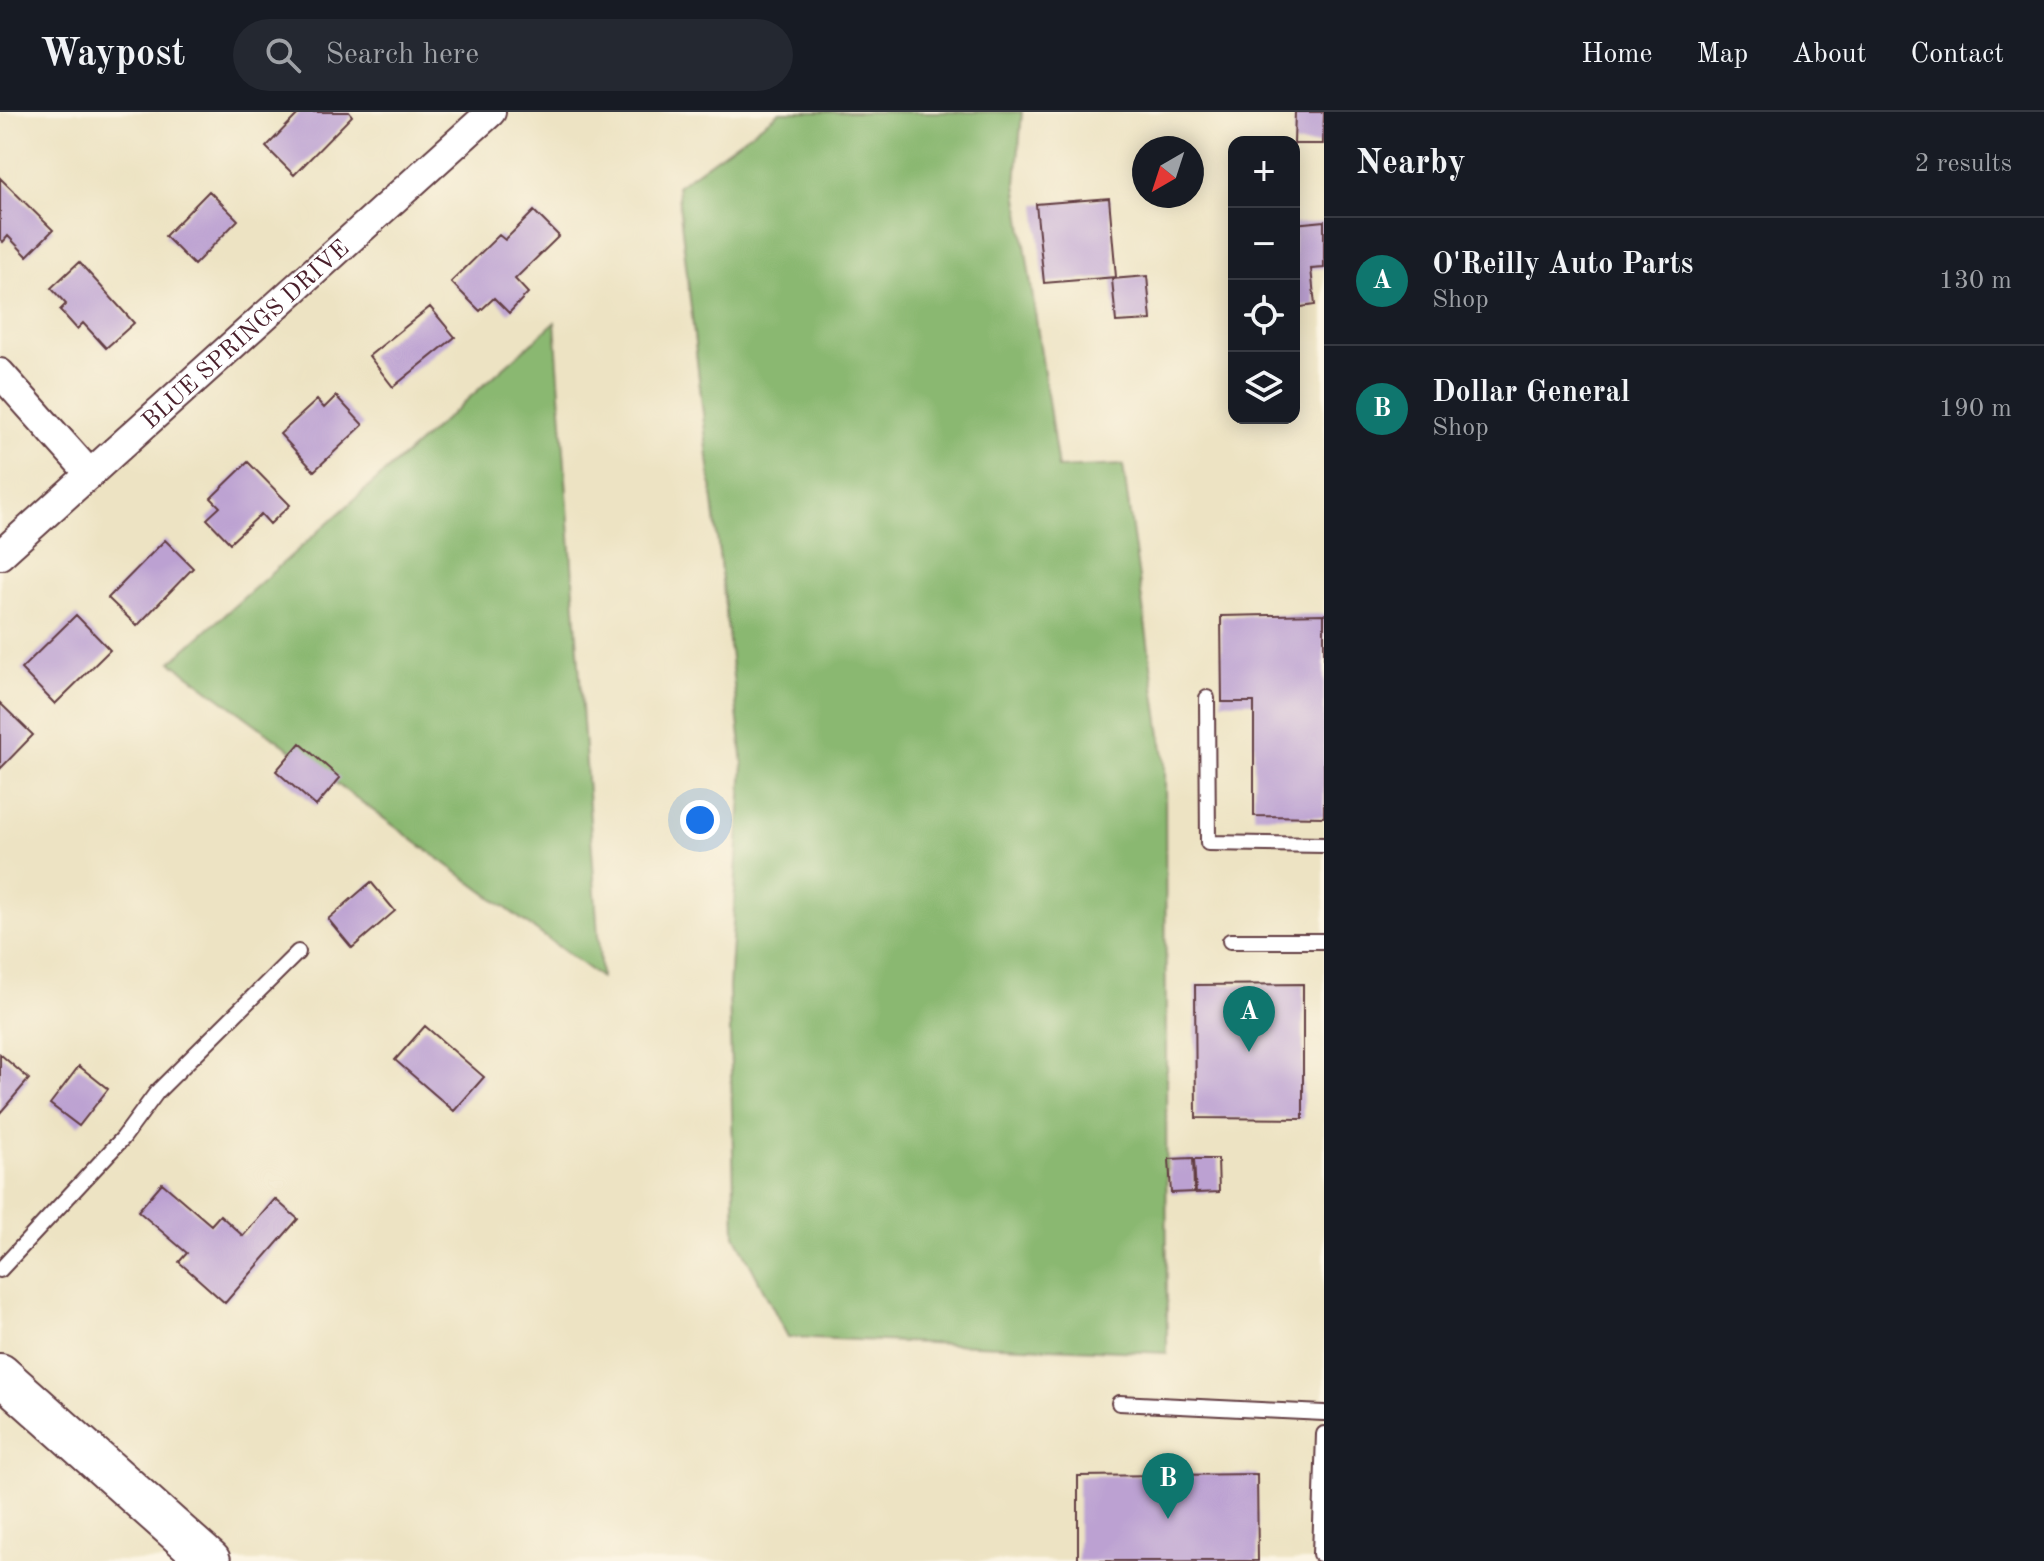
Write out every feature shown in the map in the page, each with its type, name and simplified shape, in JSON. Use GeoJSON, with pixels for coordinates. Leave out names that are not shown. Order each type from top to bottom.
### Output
{"type":"FeatureCollection","features":[{"type":"Feature","properties":{"kind":"street","name":"BLUE SPRINGS DRIVE"},"geometry":{"type":"LineString","coordinates":[[0,555],[491,112]]}},
{"type":"Feature","properties":{"kind":"street"},"geometry":{"type":"LineString","coordinates":[[0,373],[90,474]]}},
{"type":"Feature","properties":{"kind":"street"},"geometry":{"type":"LineString","coordinates":[[0,1374],[210,1561]]}},
{"type":"Feature","properties":{"kind":"lane"},"geometry":{"type":"LineString","coordinates":[[1207,698],[1208,843],[1324,845]]}},
{"type":"Feature","properties":{"kind":"lane"},"geometry":{"type":"LineString","coordinates":[[1230,941],[1324,941]]}},
{"type":"Feature","properties":{"kind":"lane"},"geometry":{"type":"LineString","coordinates":[[0,1270],[123,1138],[157,1092],[298,952]]}},
{"type":"Feature","properties":{"kind":"lane"},"geometry":{"type":"LineString","coordinates":[[1119,1403],[1324,1413]]}},
{"type":"Feature","properties":{"kind":"lane"},"geometry":{"type":"LineString","coordinates":[[1320,1554],[1324,1434]]}},
{"type":"Feature","properties":{"kind":"green space"},"geometry":{"type":"Polygon","coordinates":[[[780,112],[1022,112],[1016,184],[1058,468],[1123,465],[1165,764],[1167,1353],[788,1337],[735,1235],[729,988],[743,764],[677,186],[780,112]]]}},
{"type":"Feature","properties":{"kind":"green space"},"geometry":{"type":"Polygon","coordinates":[[[555,322],[601,978],[171,662],[555,322]]]}},
{"type":"Feature","properties":{"kind":"building"},"geometry":{"type":"Polygon","coordinates":[[[300,112],[349,112],[352,116],[294,175],[266,147],[300,112]]]}},
{"type":"Feature","properties":{"kind":"building"},"geometry":{"type":"Polygon","coordinates":[[[1295,112],[1324,112],[1323,144],[1300,144],[1300,136],[1294,136],[1295,112]]]}},
{"type":"Feature","properties":{"kind":"building"},"geometry":{"type":"Polygon","coordinates":[[[0,178],[53,230],[27,256],[8,236],[3,242],[0,239],[0,178]]]}},
{"type":"Feature","properties":{"kind":"building"},"geometry":{"type":"Polygon","coordinates":[[[209,191],[238,220],[194,265],[165,236],[209,191]]]}},
{"type":"Feature","properties":{"kind":"building"},"geometry":{"type":"Polygon","coordinates":[[[1109,198],[1116,277],[1044,283],[1036,204],[1109,198]]]}},
{"type":"Feature","properties":{"kind":"building"},"geometry":{"type":"Polygon","coordinates":[[[534,211],[559,236],[515,279],[528,293],[509,313],[494,298],[480,311],[451,282],[499,235],[505,240],[534,211]]]}},
{"type":"Feature","properties":{"kind":"building"},"geometry":{"type":"Polygon","coordinates":[[[1324,221],[1324,268],[1311,269],[1315,305],[1300,307],[1300,280],[1300,223],[1324,221]]]}},
{"type":"Feature","properties":{"kind":"building"},"geometry":{"type":"Polygon","coordinates":[[[79,262],[134,323],[106,348],[83,323],[77,329],[60,310],[66,304],[51,288],[79,262]]]}},
{"type":"Feature","properties":{"kind":"building"},"geometry":{"type":"Polygon","coordinates":[[[1147,276],[1151,320],[1116,322],[1112,279],[1147,276]]]}},
{"type":"Feature","properties":{"kind":"building"},"geometry":{"type":"Polygon","coordinates":[[[430,307],[455,337],[393,387],[369,356],[430,307]]]}},
{"type":"Feature","properties":{"kind":"building"},"geometry":{"type":"Polygon","coordinates":[[[336,396],[363,425],[314,471],[280,434],[317,400],[324,408],[336,396]]]}},
{"type":"Feature","properties":{"kind":"building"},"geometry":{"type":"Polygon","coordinates":[[[248,462],[290,505],[270,524],[261,514],[230,543],[207,519],[220,507],[211,498],[248,462]]]}},
{"type":"Feature","properties":{"kind":"building"},"geometry":{"type":"Polygon","coordinates":[[[165,540],[193,568],[137,626],[108,598],[165,540]]]}},
{"type":"Feature","properties":{"kind":"building"},"geometry":{"type":"Polygon","coordinates":[[[1324,614],[1324,817],[1254,816],[1254,702],[1222,702],[1221,616],[1324,614]]]}},
{"type":"Feature","properties":{"kind":"building"},"geometry":{"type":"Polygon","coordinates":[[[76,615],[110,650],[55,704],[21,669],[76,615]]]}},
{"type":"Feature","properties":{"kind":"building"},"geometry":{"type":"Polygon","coordinates":[[[0,703],[33,735],[0,769],[0,703]]]}},
{"type":"Feature","properties":{"kind":"building"},"geometry":{"type":"Polygon","coordinates":[[[300,743],[340,778],[316,806],[276,771],[300,743]]]}},
{"type":"Feature","properties":{"kind":"building"},"geometry":{"type":"Polygon","coordinates":[[[371,882],[395,911],[352,948],[328,919],[371,882]]]}},
{"type":"Feature","properties":{"kind":"building"},"geometry":{"type":"Polygon","coordinates":[[[1303,984],[1303,1119],[1196,1118],[1195,985],[1303,984]]]}},
{"type":"Feature","properties":{"kind":"building"},"geometry":{"type":"Polygon","coordinates":[[[425,1026],[484,1077],[454,1111],[395,1060],[425,1026]]]}},
{"type":"Feature","properties":{"kind":"building"},"geometry":{"type":"Polygon","coordinates":[[[0,1054],[29,1079],[0,1113],[0,1054]]]}},
{"type":"Feature","properties":{"kind":"building"},"geometry":{"type":"Polygon","coordinates":[[[79,1066],[108,1089],[79,1126],[50,1104],[79,1066]]]}},
{"type":"Feature","properties":{"kind":"building"},"geometry":{"type":"Polygon","coordinates":[[[1193,1158],[1194,1192],[1171,1193],[1169,1159],[1193,1158]]]}},
{"type":"Feature","properties":{"kind":"building"},"geometry":{"type":"Polygon","coordinates":[[[1194,1159],[1218,1159],[1219,1192],[1196,1193],[1194,1159]]]}},
{"type":"Feature","properties":{"kind":"building"},"geometry":{"type":"Polygon","coordinates":[[[162,1183],[211,1225],[220,1215],[243,1236],[275,1199],[298,1219],[225,1303],[179,1262],[187,1253],[138,1211],[162,1183]]]}},
{"type":"Feature","properties":{"kind":"building"},"geometry":{"type":"Polygon","coordinates":[[[1257,1474],[1258,1561],[1078,1561],[1078,1476],[1257,1474]]]}},
{"type":"Feature","properties":{"kind":"place","name":"O'Reilly Auto Parts"},"geometry":{"type":"Point","coordinates":[1249,1052]}},
{"type":"Feature","properties":{"kind":"place","name":"Dollar General"},"geometry":{"type":"Point","coordinates":[1168,1519]}}]}
